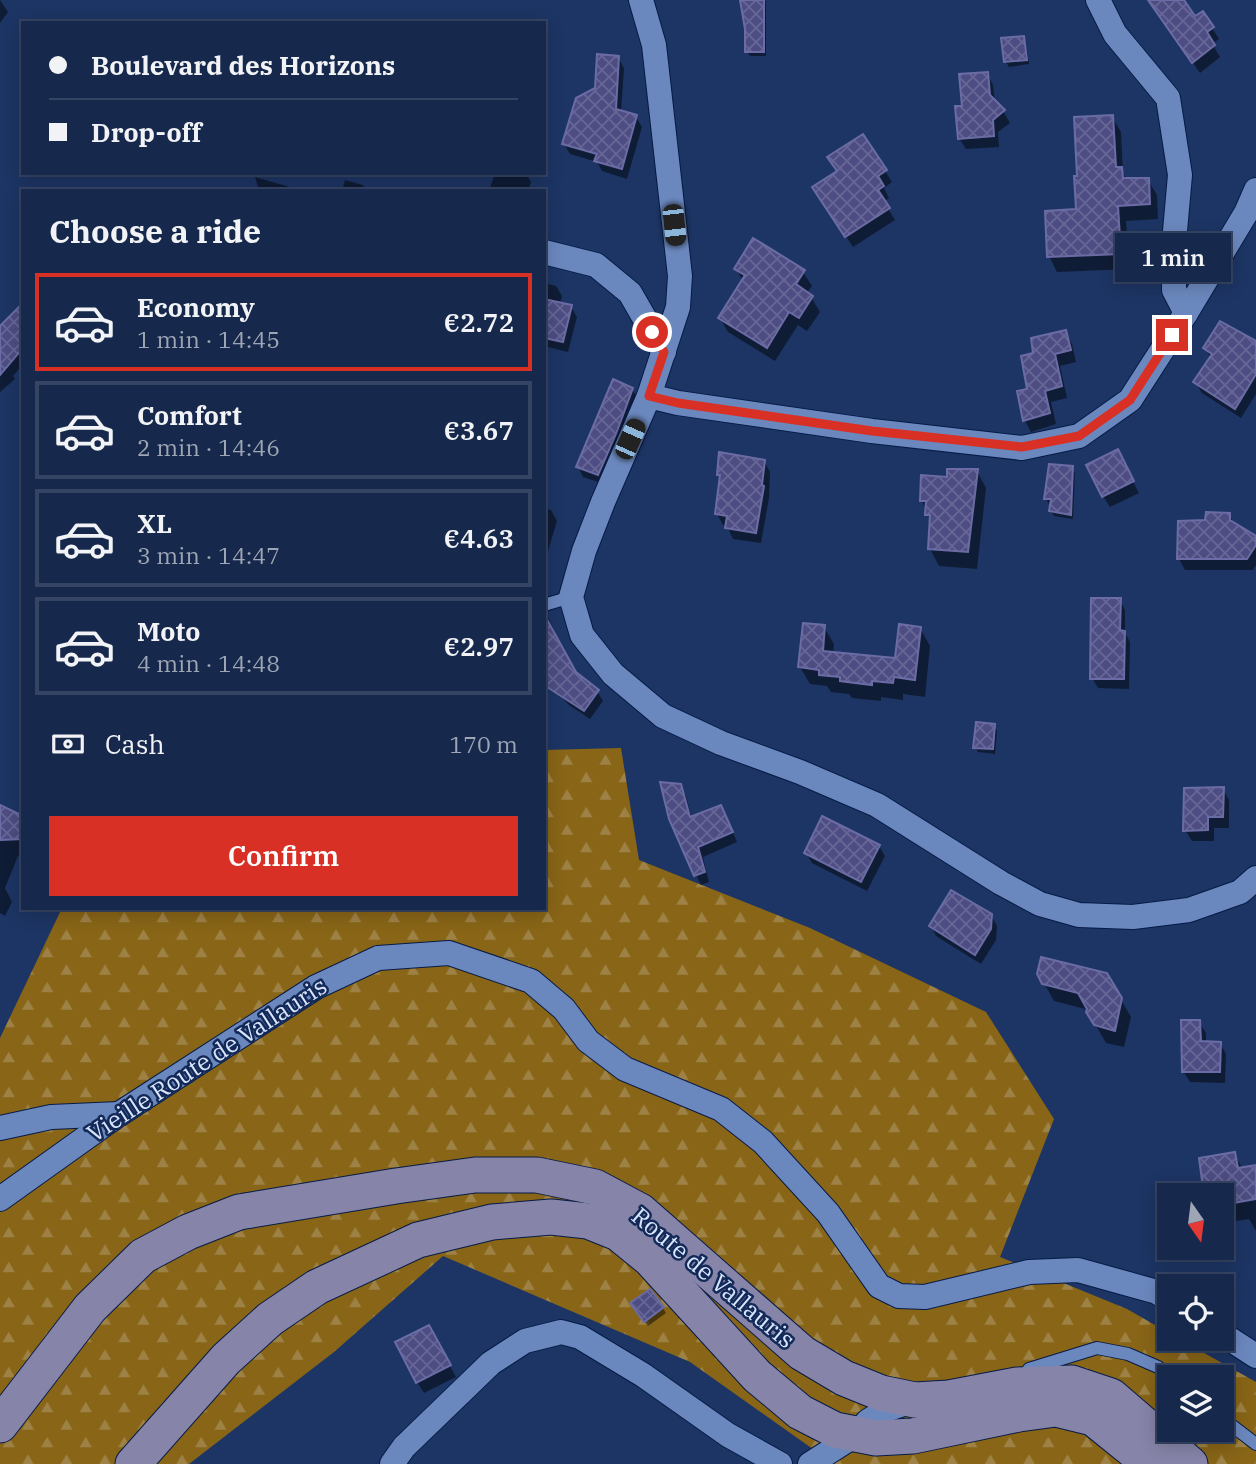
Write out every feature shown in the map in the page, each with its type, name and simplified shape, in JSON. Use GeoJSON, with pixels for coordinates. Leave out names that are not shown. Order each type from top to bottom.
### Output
{"type":"FeatureCollection","features":[{"type":"Feature","properties":{"kind":"main road","name":"Route de Vallauris"},"geometry":{"type":"LineString","coordinates":[[0,1425],[90,1308],[143,1256],[177,1238],[239,1212],[475,1175],[537,1175],[595,1187],[640,1211],[802,1353],[844,1378],[881,1393],[915,1399],[949,1398],[1017,1385],[1072,1383],[1111,1396],[1190,1464]]}},
{"type":"Feature","properties":{"kind":"main road","name":"Route de Vallauris"},"geometry":{"type":"LineString","coordinates":[[133,1464],[226,1359],[270,1319],[317,1287],[418,1240],[492,1222],[551,1217],[587,1221],[618,1233],[650,1259],[757,1376],[800,1412],[835,1430],[876,1438],[913,1436],[1056,1409],[1093,1418],[1150,1464]]}},
{"type":"Feature","properties":{"kind":"street"},"geometry":{"type":"LineString","coordinates":[[641,0],[654,45],[680,276],[678,307],[649,396],[584,551],[571,597],[582,635],[613,674],[663,716],[721,743],[877,804],[1001,883],[1040,904],[1079,915],[1133,917],[1189,910],[1240,892],[1256,878]]}},
{"type":"Feature","properties":{"kind":"street"},"geometry":{"type":"LineString","coordinates":[[1098,0],[1115,34],[1168,98],[1180,175],[1174,242],[1174,290],[1186,313]]}},
{"type":"Feature","properties":{"kind":"street"},"geometry":{"type":"LineString","coordinates":[[649,396],[678,403],[872,431],[1022,447],[1079,436],[1130,400],[1186,313],[1246,213],[1256,190]]}},
{"type":"Feature","properties":{"kind":"street"},"geometry":{"type":"LineString","coordinates":[[546,252],[596,265],[630,293],[664,352]]}},
{"type":"Feature","properties":{"kind":"street","name":"Vieille Route de Vallauris"},"geometry":{"type":"LineString","coordinates":[[0,1199],[120,1114],[316,987],[378,958],[449,953],[531,981],[564,1009],[588,1041],[625,1069],[721,1109],[763,1142],[828,1213],[879,1286],[900,1297],[925,1297],[1029,1272],[1078,1270],[1157,1294]]}},
{"type":"Feature","properties":{"kind":"street"},"geometry":{"type":"LineString","coordinates":[[0,1128],[51,1117],[120,1114]]}},
{"type":"Feature","properties":{"kind":"street"},"geometry":{"type":"LineString","coordinates":[[392,1464],[404,1447],[491,1363],[525,1341],[561,1332],[580,1337],[643,1375],[727,1435],[780,1464]]}},
{"type":"Feature","properties":{"kind":"street"},"geometry":{"type":"LineString","coordinates":[[1234,1342],[1256,1356]]}},
{"type":"Feature","properties":{"kind":"street"},"geometry":{"type":"LineString","coordinates":[[810,1464],[857,1434],[868,1420],[915,1399]]}},
{"type":"Feature","properties":{"kind":"lane"},"geometry":{"type":"LineString","coordinates":[[546,604],[571,597]]}},
{"type":"Feature","properties":{"kind":"lane"},"geometry":{"type":"LineString","coordinates":[[1017,1385],[1029,1369],[1097,1348],[1128,1354],[1157,1367]]}},
{"type":"Feature","properties":{"kind":"lane"},"geometry":{"type":"LineString","coordinates":[[1234,1427],[1256,1444]]}},
{"type":"Feature","properties":{"kind":"green space"},"geometry":{"type":"Polygon","coordinates":[[[621,748],[639,860],[810,928],[986,1012],[1054,1119],[1000,1257],[1127,1309],[1157,1326],[1157,1351],[1200,1351],[1226,1365],[1157,1365],[1157,1442],[1234,1442],[1234,1370],[1256,1382],[1256,1464],[834,1464],[690,1362],[443,1256],[334,1352],[189,1464],[0,1464],[0,1038],[61,910],[546,910],[546,750],[621,748]]]}},
{"type":"Feature","properties":{"kind":"building"},"geometry":{"type":"Polygon","coordinates":[[[740,0],[764,0],[764,52],[745,52],[745,29],[740,0]]]}},
{"type":"Feature","properties":{"kind":"building"},"geometry":{"type":"Polygon","coordinates":[[[1148,0],[1184,0],[1195,16],[1203,11],[1214,27],[1207,32],[1215,45],[1192,63],[1148,0]]]}},
{"type":"Feature","properties":{"kind":"building"},"geometry":{"type":"Polygon","coordinates":[[[1024,36],[1027,60],[1004,62],[1001,38],[1024,36]]]}},
{"type":"Feature","properties":{"kind":"building"},"geometry":{"type":"Polygon","coordinates":[[[597,54],[619,56],[616,109],[637,115],[622,169],[594,161],[597,154],[562,144],[576,98],[595,88],[597,54]]]}},
{"type":"Feature","properties":{"kind":"building"},"geometry":{"type":"Polygon","coordinates":[[[988,72],[990,95],[1005,110],[993,120],[994,136],[958,139],[955,106],[962,106],[959,74],[988,72]]]}},
{"type":"Feature","properties":{"kind":"building"},"geometry":{"type":"Polygon","coordinates":[[[1113,115],[1116,167],[1122,167],[1123,178],[1149,178],[1150,204],[1118,206],[1121,254],[1047,257],[1045,211],[1076,209],[1074,117],[1113,115]]]}},
{"type":"Feature","properties":{"kind":"building"},"geometry":{"type":"Polygon","coordinates":[[[863,134],[887,170],[878,176],[884,186],[878,190],[890,208],[845,237],[812,187],[837,171],[827,157],[863,134]]]}},
{"type":"Feature","properties":{"kind":"building"},"geometry":{"type":"Polygon","coordinates":[[[753,238],[805,270],[796,284],[813,296],[799,318],[789,312],[767,348],[718,318],[745,275],[734,269],[753,238]]]}},
{"type":"Feature","properties":{"kind":"building"},"geometry":{"type":"Polygon","coordinates":[[[546,299],[572,305],[563,342],[546,338],[546,299]]]}},
{"type":"Feature","properties":{"kind":"building"},"geometry":{"type":"Polygon","coordinates":[[[21,305],[21,350],[0,375],[0,326],[21,305]]]}},
{"type":"Feature","properties":{"kind":"building"},"geometry":{"type":"Polygon","coordinates":[[[1220,321],[1256,341],[1256,374],[1235,409],[1193,382],[1212,354],[1203,348],[1220,321]]]}},
{"type":"Feature","properties":{"kind":"building"},"geometry":{"type":"Polygon","coordinates":[[[1066,330],[1071,350],[1055,354],[1062,386],[1045,391],[1050,413],[1023,421],[1017,391],[1027,389],[1021,356],[1033,353],[1031,338],[1066,330]]]}},
{"type":"Feature","properties":{"kind":"building"},"geometry":{"type":"Polygon","coordinates":[[[613,379],[633,388],[598,475],[576,467],[613,379]]]}},
{"type":"Feature","properties":{"kind":"building"},"geometry":{"type":"Polygon","coordinates":[[[1118,449],[1134,481],[1102,497],[1086,465],[1118,449]]]}},
{"type":"Feature","properties":{"kind":"building"},"geometry":{"type":"Polygon","coordinates":[[[719,452],[765,460],[764,486],[756,533],[725,528],[727,516],[715,514],[720,475],[717,475],[719,452]]]}},
{"type":"Feature","properties":{"kind":"building"},"geometry":{"type":"Polygon","coordinates":[[[1049,464],[1073,466],[1071,515],[1049,511],[1051,499],[1044,499],[1049,464]]]}},
{"type":"Feature","properties":{"kind":"building"},"geometry":{"type":"Polygon","coordinates":[[[947,469],[978,469],[968,552],[928,549],[930,515],[925,515],[926,501],[920,501],[921,475],[947,477],[947,469]]]}},
{"type":"Feature","properties":{"kind":"building"},"geometry":{"type":"Polygon","coordinates":[[[1206,512],[1230,513],[1230,520],[1256,536],[1256,545],[1247,559],[1177,559],[1178,521],[1205,520],[1206,512]]]}},
{"type":"Feature","properties":{"kind":"building"},"geometry":{"type":"Polygon","coordinates":[[[1091,598],[1121,598],[1120,630],[1125,631],[1124,679],[1090,679],[1091,598]]]}},
{"type":"Feature","properties":{"kind":"building"},"geometry":{"type":"Polygon","coordinates":[[[546,618],[576,672],[599,690],[584,711],[546,686],[546,618]]]}},
{"type":"Feature","properties":{"kind":"building"},"geometry":{"type":"Polygon","coordinates":[[[803,623],[825,625],[823,651],[895,658],[899,624],[921,627],[915,680],[894,677],[893,683],[872,681],[872,685],[840,681],[840,677],[819,675],[819,670],[798,667],[803,623]]]}},
{"type":"Feature","properties":{"kind":"building"},"geometry":{"type":"Polygon","coordinates":[[[976,722],[995,724],[993,749],[973,748],[976,722]]]}},
{"type":"Feature","properties":{"kind":"building"},"geometry":{"type":"Polygon","coordinates":[[[660,782],[681,784],[690,817],[721,805],[733,832],[698,847],[705,872],[694,876],[669,819],[660,782]]]}},
{"type":"Feature","properties":{"kind":"building"},"geometry":{"type":"Polygon","coordinates":[[[1224,787],[1223,817],[1208,817],[1208,830],[1183,831],[1184,788],[1224,787]]]}},
{"type":"Feature","properties":{"kind":"building"},"geometry":{"type":"Polygon","coordinates":[[[0,805],[21,815],[21,839],[0,840],[0,805]]]}},
{"type":"Feature","properties":{"kind":"building"},"geometry":{"type":"Polygon","coordinates":[[[822,816],[880,845],[861,882],[804,853],[822,816]]]}},
{"type":"Feature","properties":{"kind":"building"},"geometry":{"type":"Polygon","coordinates":[[[951,890],[992,914],[991,929],[975,955],[929,926],[951,890]]]}},
{"type":"Feature","properties":{"kind":"building"},"geometry":{"type":"Polygon","coordinates":[[[1041,957],[1107,973],[1122,998],[1115,1031],[1094,1025],[1078,993],[1042,984],[1037,974],[1041,957]]]}},
{"type":"Feature","properties":{"kind":"building"},"geometry":{"type":"Polygon","coordinates":[[[1181,1020],[1200,1020],[1201,1041],[1221,1042],[1220,1072],[1182,1072],[1181,1020]]]}},
{"type":"Feature","properties":{"kind":"building"},"geometry":{"type":"Polygon","coordinates":[[[1235,1152],[1238,1168],[1256,1165],[1256,1199],[1234,1203],[1234,1183],[1202,1183],[1199,1158],[1235,1152]]]}},
{"type":"Feature","properties":{"kind":"building"},"geometry":{"type":"Polygon","coordinates":[[[650,1289],[664,1307],[644,1322],[630,1303],[650,1289]]]}},
{"type":"Feature","properties":{"kind":"building"},"geometry":{"type":"Polygon","coordinates":[[[429,1325],[451,1365],[416,1383],[395,1342],[429,1325]]]}},
{"type":"Feature","properties":{"kind":"route"},"geometry":{"type":"LineString","coordinates":[[652,332],[664,352],[649,396],[678,403],[872,431],[1022,447],[1079,436],[1130,400],[1172,335]]}}]}
